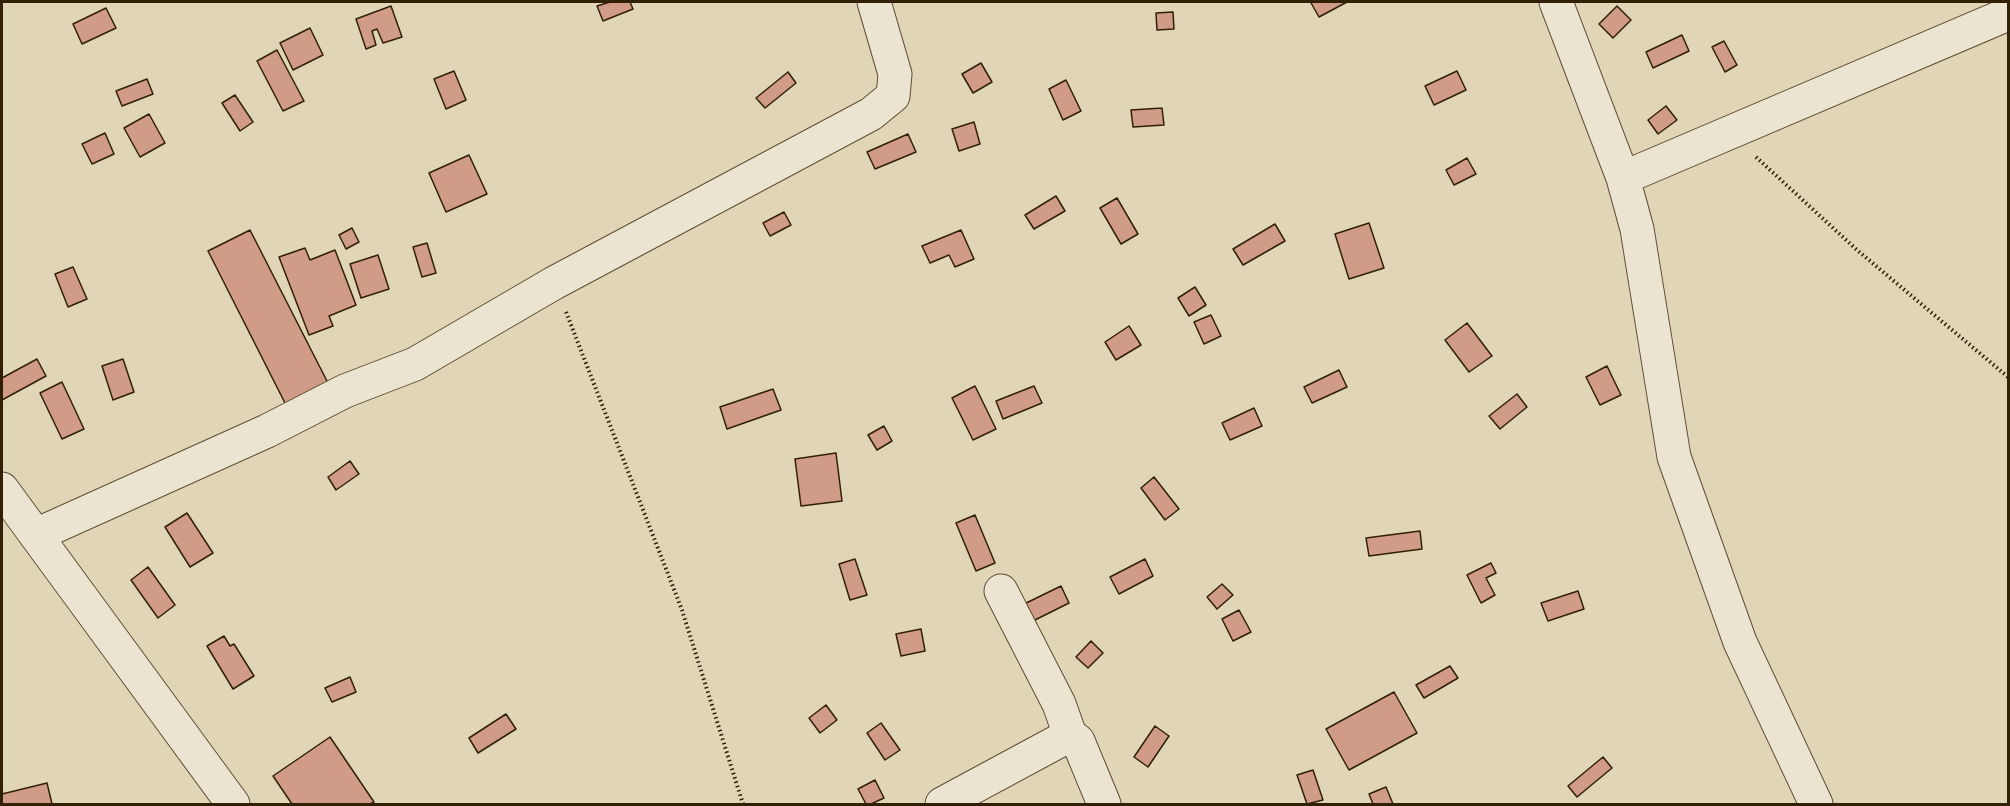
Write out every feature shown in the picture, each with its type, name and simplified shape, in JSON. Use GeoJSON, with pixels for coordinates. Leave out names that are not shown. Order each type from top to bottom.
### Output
{"type":"FeatureCollection","features":[{"type":"Feature","properties":{"kind":"street"},"geometry":{"type":"LineString","coordinates":[[36,535],[267,431],[345,391],[415,364],[554,284],[871,114],[893,96],[895,74],[874,2]]}},
{"type":"Feature","properties":{"kind":"street"},"geometry":{"type":"LineString","coordinates":[[1556,2],[1623,178],[1637,229],[1674,457],[1740,642],[1816,804]]}},
{"type":"Feature","properties":{"kind":"street"},"geometry":{"type":"LineString","coordinates":[[1623,178],[2008,14]]}},
{"type":"Feature","properties":{"kind":"street"},"geometry":{"type":"LineString","coordinates":[[2,489],[232,804]]}},
{"type":"Feature","properties":{"kind":"street"},"geometry":{"type":"LineString","coordinates":[[1001,591],[1059,704],[1070,735],[1078,741],[1104,804]]}},
{"type":"Feature","properties":{"kind":"street"},"geometry":{"type":"LineString","coordinates":[[942,804],[1070,735]]}},
{"type":"Feature","properties":{"kind":"path"},"geometry":{"type":"LineString","coordinates":[[1732,133],[1761,163],[1857,250],[2008,377]]}},
{"type":"Feature","properties":{"kind":"path"},"geometry":{"type":"LineString","coordinates":[[554,284],[682,610],[743,804]]}},
{"type":"Feature","properties":{"kind":"building"},"geometry":{"type":"Polygon","coordinates":[[[610,2],[630,2],[633,9],[603,21],[597,6],[610,2]]]}},
{"type":"Feature","properties":{"kind":"building"},"geometry":{"type":"Polygon","coordinates":[[[1347,2],[1319,17],[1311,3],[1347,2]]]}},
{"type":"Feature","properties":{"kind":"building"},"geometry":{"type":"Polygon","coordinates":[[[391,6],[402,37],[383,43],[377,29],[372,31],[376,45],[366,49],[356,19],[391,6]]]}},
{"type":"Feature","properties":{"kind":"building"},"geometry":{"type":"Polygon","coordinates":[[[1617,6],[1631,20],[1613,38],[1599,24],[1617,6]]]}},
{"type":"Feature","properties":{"kind":"building"},"geometry":{"type":"Polygon","coordinates":[[[106,8],[116,28],[82,44],[73,24],[106,8]]]}},
{"type":"Feature","properties":{"kind":"building"},"geometry":{"type":"Polygon","coordinates":[[[1173,12],[1174,29],[1157,30],[1156,13],[1173,12]]]}},
{"type":"Feature","properties":{"kind":"building"},"geometry":{"type":"Polygon","coordinates":[[[310,28],[323,55],[293,70],[280,43],[310,28]]]}},
{"type":"Feature","properties":{"kind":"building"},"geometry":{"type":"Polygon","coordinates":[[[1682,35],[1689,51],[1653,68],[1646,52],[1682,35]]]}},
{"type":"Feature","properties":{"kind":"building"},"geometry":{"type":"Polygon","coordinates":[[[1724,41],[1737,65],[1725,72],[1712,47],[1724,41]]]}},
{"type":"Feature","properties":{"kind":"building"},"geometry":{"type":"Polygon","coordinates":[[[277,50],[304,101],[283,111],[257,61],[277,50]]]}},
{"type":"Feature","properties":{"kind":"building"},"geometry":{"type":"Polygon","coordinates":[[[981,63],[992,82],[973,93],[962,74],[981,63]]]}},
{"type":"Feature","properties":{"kind":"building"},"geometry":{"type":"Polygon","coordinates":[[[454,71],[466,100],[446,109],[434,79],[454,71]]]}},
{"type":"Feature","properties":{"kind":"building"},"geometry":{"type":"Polygon","coordinates":[[[1457,71],[1466,90],[1434,105],[1425,86],[1457,71]]]}},
{"type":"Feature","properties":{"kind":"building"},"geometry":{"type":"Polygon","coordinates":[[[788,72],[796,83],[765,108],[756,98],[788,72]]]}},
{"type":"Feature","properties":{"kind":"building"},"geometry":{"type":"Polygon","coordinates":[[[147,79],[153,94],[122,106],[116,91],[147,79]]]}},
{"type":"Feature","properties":{"kind":"building"},"geometry":{"type":"Polygon","coordinates":[[[1066,80],[1081,111],[1063,120],[1049,89],[1066,80]]]}},
{"type":"Feature","properties":{"kind":"building"},"geometry":{"type":"Polygon","coordinates":[[[235,95],[253,122],[240,131],[222,103],[235,95]]]}},
{"type":"Feature","properties":{"kind":"building"},"geometry":{"type":"Polygon","coordinates":[[[1666,106],[1677,120],[1658,134],[1648,120],[1666,106]]]}},
{"type":"Feature","properties":{"kind":"building"},"geometry":{"type":"Polygon","coordinates":[[[1162,108],[1164,125],[1133,127],[1131,110],[1162,108]]]}},
{"type":"Feature","properties":{"kind":"building"},"geometry":{"type":"Polygon","coordinates":[[[149,114],[165,143],[140,157],[124,128],[149,114]]]}},
{"type":"Feature","properties":{"kind":"building"},"geometry":{"type":"Polygon","coordinates":[[[974,122],[980,144],[959,151],[952,129],[974,122]]]}},
{"type":"Feature","properties":{"kind":"building"},"geometry":{"type":"Polygon","coordinates":[[[105,133],[114,154],[92,164],[82,144],[105,133]]]}},
{"type":"Feature","properties":{"kind":"building"},"geometry":{"type":"Polygon","coordinates":[[[908,134],[916,152],[875,169],[867,152],[908,134]]]}},
{"type":"Feature","properties":{"kind":"building"},"geometry":{"type":"Polygon","coordinates":[[[469,155],[487,194],[446,212],[429,173],[469,155]]]}},
{"type":"Feature","properties":{"kind":"building"},"geometry":{"type":"Polygon","coordinates":[[[1467,158],[1476,174],[1454,185],[1446,170],[1467,158]]]}},
{"type":"Feature","properties":{"kind":"building"},"geometry":{"type":"Polygon","coordinates":[[[1056,196],[1065,211],[1034,229],[1025,215],[1056,196]]]}},
{"type":"Feature","properties":{"kind":"building"},"geometry":{"type":"Polygon","coordinates":[[[1117,198],[1138,234],[1121,244],[1100,208],[1117,198]]]}},
{"type":"Feature","properties":{"kind":"building"},"geometry":{"type":"Polygon","coordinates":[[[784,212],[791,225],[770,236],[763,223],[784,212]]]}},
{"type":"Feature","properties":{"kind":"building"},"geometry":{"type":"Polygon","coordinates":[[[1369,223],[1384,268],[1349,279],[1335,234],[1369,223]]]}},
{"type":"Feature","properties":{"kind":"building"},"geometry":{"type":"Polygon","coordinates":[[[1275,224],[1285,241],[1243,265],[1233,249],[1275,224]]]}},
{"type":"Feature","properties":{"kind":"building"},"geometry":{"type":"Polygon","coordinates":[[[352,228],[359,242],[346,249],[339,235],[352,228]]]}},
{"type":"Feature","properties":{"kind":"building"},"geometry":{"type":"Polygon","coordinates":[[[250,230],[328,383],[286,405],[208,251],[250,230]]]}},
{"type":"Feature","properties":{"kind":"building"},"geometry":{"type":"Polygon","coordinates":[[[961,230],[974,259],[955,267],[949,255],[930,263],[922,246],[961,230]]]}},
{"type":"Feature","properties":{"kind":"building"},"geometry":{"type":"Polygon","coordinates":[[[427,243],[436,273],[422,277],[413,247],[427,243]]]}},
{"type":"Feature","properties":{"kind":"building"},"geometry":{"type":"Polygon","coordinates":[[[305,248],[310,260],[335,250],[356,305],[329,316],[333,326],[309,335],[279,257],[305,248]]]}},
{"type":"Feature","properties":{"kind":"building"},"geometry":{"type":"Polygon","coordinates":[[[378,255],[389,289],[361,298],[350,264],[378,255]]]}},
{"type":"Feature","properties":{"kind":"building"},"geometry":{"type":"Polygon","coordinates":[[[73,267],[87,299],[68,307],[55,274],[73,267]]]}},
{"type":"Feature","properties":{"kind":"building"},"geometry":{"type":"Polygon","coordinates":[[[1195,287],[1206,305],[1189,316],[1178,298],[1195,287]]]}},
{"type":"Feature","properties":{"kind":"building"},"geometry":{"type":"Polygon","coordinates":[[[1211,315],[1221,336],[1204,344],[1194,322],[1211,315]]]}},
{"type":"Feature","properties":{"kind":"building"},"geometry":{"type":"Polygon","coordinates":[[[1467,323],[1492,356],[1469,372],[1445,340],[1467,323]]]}},
{"type":"Feature","properties":{"kind":"building"},"geometry":{"type":"Polygon","coordinates":[[[1129,326],[1141,345],[1116,360],[1105,342],[1129,326]]]}},
{"type":"Feature","properties":{"kind":"building"},"geometry":{"type":"Polygon","coordinates":[[[37,359],[46,376],[2,400],[2,378],[37,359]]]}},
{"type":"Feature","properties":{"kind":"building"},"geometry":{"type":"Polygon","coordinates":[[[123,359],[134,392],[113,400],[102,366],[123,359]]]}},
{"type":"Feature","properties":{"kind":"building"},"geometry":{"type":"Polygon","coordinates":[[[1607,366],[1621,395],[1600,405],[1586,377],[1607,366]]]}},
{"type":"Feature","properties":{"kind":"building"},"geometry":{"type":"Polygon","coordinates":[[[1339,370],[1347,387],[1312,403],[1304,387],[1339,370]]]}},
{"type":"Feature","properties":{"kind":"building"},"geometry":{"type":"Polygon","coordinates":[[[62,382],[84,429],[62,439],[40,393],[62,382]]]}},
{"type":"Feature","properties":{"kind":"building"},"geometry":{"type":"Polygon","coordinates":[[[975,386],[996,429],[973,440],[952,398],[975,386]]]}},
{"type":"Feature","properties":{"kind":"building"},"geometry":{"type":"Polygon","coordinates":[[[1034,386],[1042,403],[1003,419],[996,401],[1034,386]]]}},
{"type":"Feature","properties":{"kind":"building"},"geometry":{"type":"Polygon","coordinates":[[[773,389],[781,410],[727,429],[720,407],[773,389]]]}},
{"type":"Feature","properties":{"kind":"building"},"geometry":{"type":"Polygon","coordinates":[[[1517,394],[1527,407],[1500,429],[1489,416],[1517,394]]]}},
{"type":"Feature","properties":{"kind":"building"},"geometry":{"type":"Polygon","coordinates":[[[1254,408],[1262,426],[1230,440],[1222,423],[1254,408]]]}},
{"type":"Feature","properties":{"kind":"building"},"geometry":{"type":"Polygon","coordinates":[[[884,426],[892,441],[877,450],[868,435],[884,426]]]}},
{"type":"Feature","properties":{"kind":"building"},"geometry":{"type":"Polygon","coordinates":[[[836,453],[842,501],[801,506],[795,459],[836,453]]]}},
{"type":"Feature","properties":{"kind":"building"},"geometry":{"type":"Polygon","coordinates":[[[350,461],[359,474],[336,490],[328,477],[350,461]]]}},
{"type":"Feature","properties":{"kind":"building"},"geometry":{"type":"Polygon","coordinates":[[[1154,477],[1179,509],[1165,520],[1141,488],[1154,477]]]}},
{"type":"Feature","properties":{"kind":"building"},"geometry":{"type":"Polygon","coordinates":[[[187,513],[213,553],[190,567],[165,527],[187,513]]]}},
{"type":"Feature","properties":{"kind":"building"},"geometry":{"type":"Polygon","coordinates":[[[975,515],[995,563],[976,571],[956,523],[975,515]]]}},
{"type":"Feature","properties":{"kind":"building"},"geometry":{"type":"Polygon","coordinates":[[[1420,531],[1422,549],[1369,556],[1366,538],[1420,531]]]}},
{"type":"Feature","properties":{"kind":"building"},"geometry":{"type":"Polygon","coordinates":[[[855,559],[867,595],[850,600],[839,564],[855,559]]]}},
{"type":"Feature","properties":{"kind":"building"},"geometry":{"type":"Polygon","coordinates":[[[1145,559],[1153,576],[1119,594],[1110,577],[1145,559]]]}},
{"type":"Feature","properties":{"kind":"building"},"geometry":{"type":"Polygon","coordinates":[[[1491,563],[1496,573],[1486,578],[1495,595],[1481,603],[1467,575],[1491,563]]]}},
{"type":"Feature","properties":{"kind":"building"},"geometry":{"type":"Polygon","coordinates":[[[148,567],[175,605],[158,618],[131,580],[148,567]]]}},
{"type":"Feature","properties":{"kind":"building"},"geometry":{"type":"Polygon","coordinates":[[[1222,584],[1233,595],[1217,609],[1207,597],[1222,584]]]}},
{"type":"Feature","properties":{"kind":"building"},"geometry":{"type":"Polygon","coordinates":[[[1061,586],[1069,603],[1027,624],[1018,607],[1061,586]]]}},
{"type":"Feature","properties":{"kind":"building"},"geometry":{"type":"Polygon","coordinates":[[[1578,591],[1584,609],[1548,621],[1541,603],[1578,591]]]}},
{"type":"Feature","properties":{"kind":"building"},"geometry":{"type":"Polygon","coordinates":[[[1239,610],[1251,632],[1233,641],[1222,619],[1239,610]]]}},
{"type":"Feature","properties":{"kind":"building"},"geometry":{"type":"Polygon","coordinates":[[[921,629],[925,651],[901,656],[896,634],[921,629]]]}},
{"type":"Feature","properties":{"kind":"building"},"geometry":{"type":"Polygon","coordinates":[[[224,636],[230,646],[234,644],[254,676],[233,689],[207,646],[224,636]]]}},
{"type":"Feature","properties":{"kind":"building"},"geometry":{"type":"Polygon","coordinates":[[[1091,641],[1103,653],[1088,668],[1076,657],[1091,641]]]}},
{"type":"Feature","properties":{"kind":"building"},"geometry":{"type":"Polygon","coordinates":[[[1450,666],[1458,678],[1424,698],[1416,685],[1450,666]]]}},
{"type":"Feature","properties":{"kind":"building"},"geometry":{"type":"Polygon","coordinates":[[[350,677],[356,692],[332,702],[325,688],[350,677]]]}},
{"type":"Feature","properties":{"kind":"building"},"geometry":{"type":"Polygon","coordinates":[[[1394,692],[1417,733],[1349,770],[1326,729],[1394,692]]]}},
{"type":"Feature","properties":{"kind":"building"},"geometry":{"type":"Polygon","coordinates":[[[826,705],[837,720],[820,733],[809,718],[826,705]]]}},
{"type":"Feature","properties":{"kind":"building"},"geometry":{"type":"Polygon","coordinates":[[[506,714],[516,729],[478,753],[469,738],[506,714]]]}},
{"type":"Feature","properties":{"kind":"building"},"geometry":{"type":"Polygon","coordinates":[[[881,723],[900,750],[885,760],[867,733],[881,723]]]}},
{"type":"Feature","properties":{"kind":"building"},"geometry":{"type":"Polygon","coordinates":[[[1155,726],[1169,736],[1148,767],[1134,757],[1155,726]]]}},
{"type":"Feature","properties":{"kind":"building"},"geometry":{"type":"Polygon","coordinates":[[[330,737],[374,802],[370,804],[292,804],[273,776],[330,737]]]}},
{"type":"Feature","properties":{"kind":"building"},"geometry":{"type":"Polygon","coordinates":[[[1603,757],[1612,768],[1577,797],[1568,786],[1603,757]]]}},
{"type":"Feature","properties":{"kind":"building"},"geometry":{"type":"Polygon","coordinates":[[[1313,770],[1323,800],[1307,804],[1297,775],[1313,770]]]}},
{"type":"Feature","properties":{"kind":"building"},"geometry":{"type":"Polygon","coordinates":[[[875,780],[884,798],[866,804],[858,789],[875,780]]]}},
{"type":"Feature","properties":{"kind":"building"},"geometry":{"type":"Polygon","coordinates":[[[47,783],[52,804],[2,804],[2,794],[47,783]]]}},
{"type":"Feature","properties":{"kind":"building"},"geometry":{"type":"Polygon","coordinates":[[[1386,787],[1393,804],[1373,804],[1369,794],[1386,787]]]}}]}
